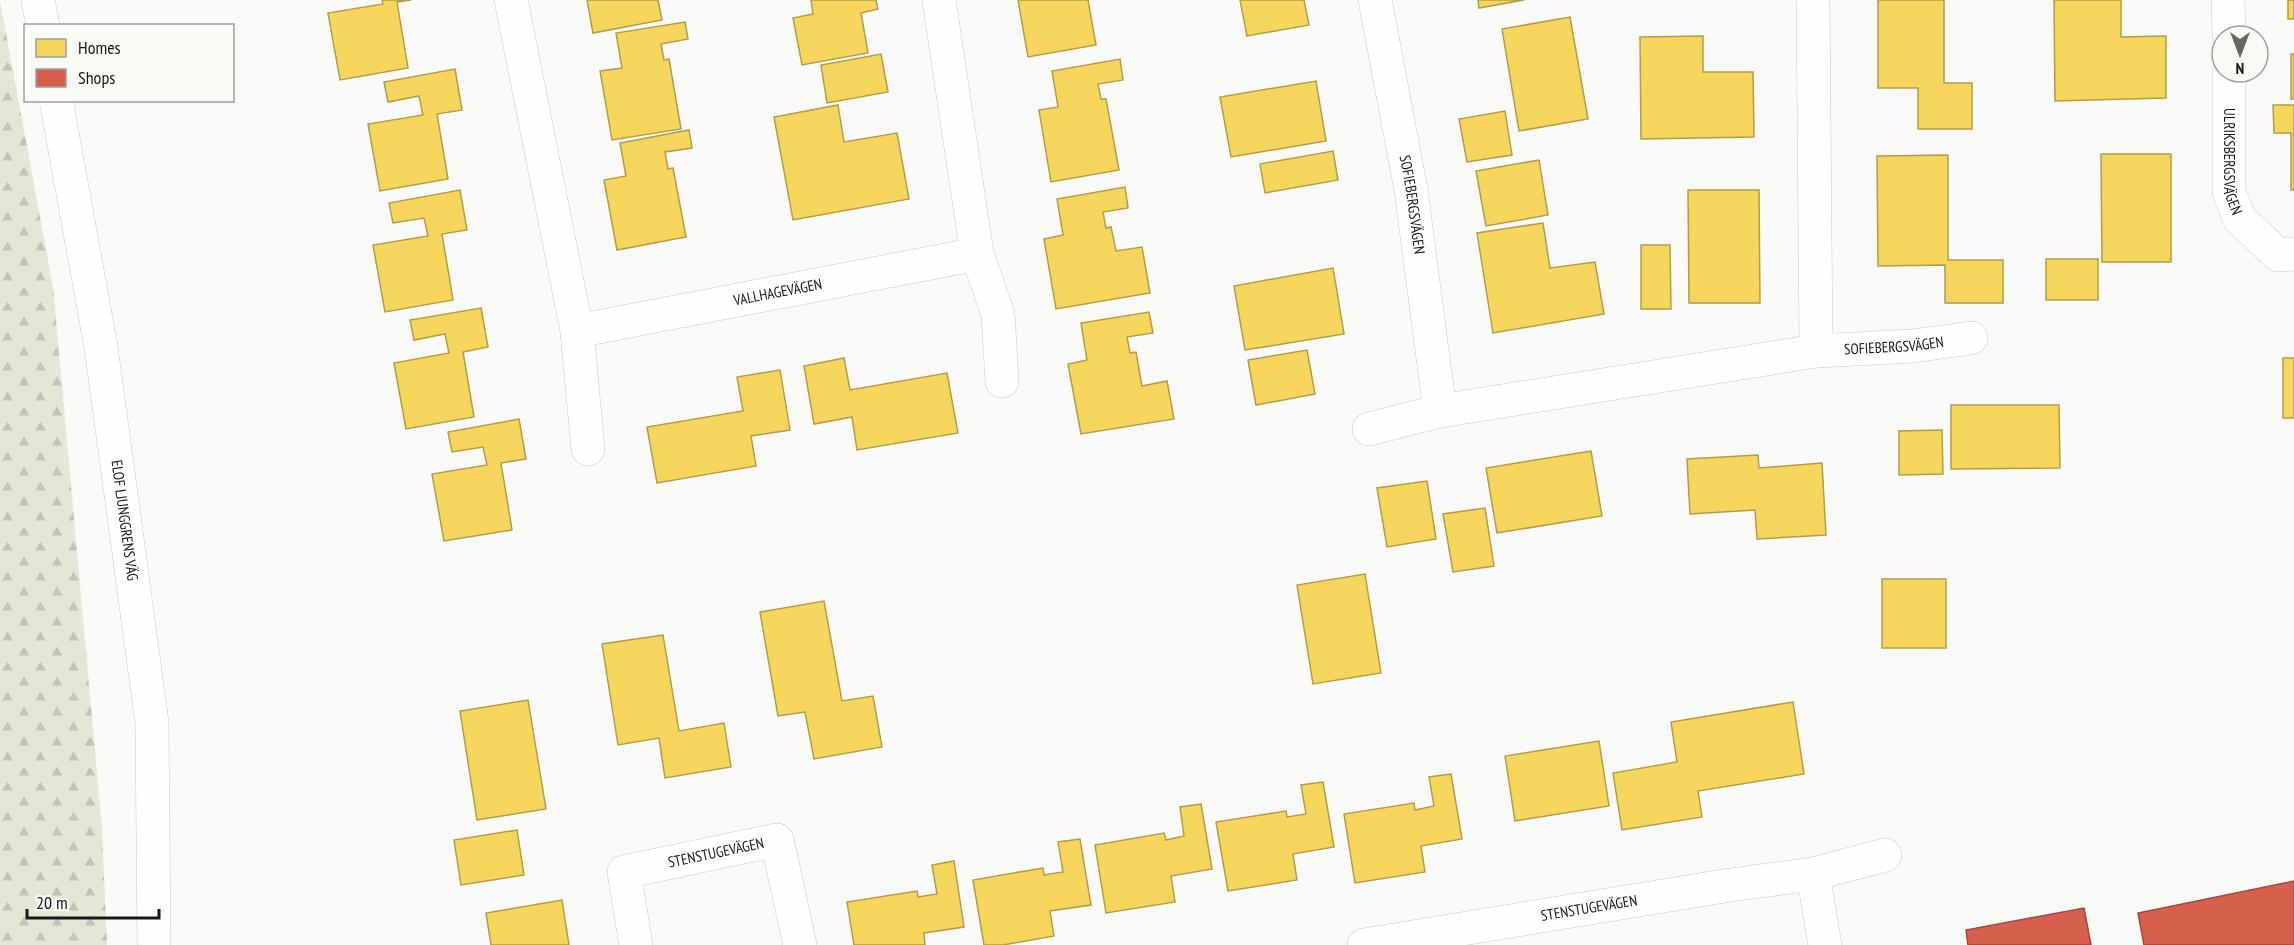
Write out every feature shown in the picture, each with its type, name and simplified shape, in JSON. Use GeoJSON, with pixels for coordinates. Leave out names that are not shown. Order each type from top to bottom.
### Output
{"type":"FeatureCollection","features":[{"type":"Feature","properties":{"kind":"street"},"geometry":{"type":"LineString","coordinates":[[38,0],[43,24]]}},
{"type":"Feature","properties":{"kind":"street"},"geometry":{"type":"LineString","coordinates":[[511,0],[577,331],[588,449]]}},
{"type":"Feature","properties":{"kind":"street"},"geometry":{"type":"LineString","coordinates":[[939,0],[977,254],[998,314],[1002,381]]}},
{"type":"Feature","properties":{"kind":"street","name":"SOFIEBERGSVÄGEN"},"geometry":{"type":"LineString","coordinates":[[1375,0],[1411,190],[1440,411]]}},
{"type":"Feature","properties":{"kind":"street"},"geometry":{"type":"LineString","coordinates":[[1813,0],[1816,351]]}},
{"type":"Feature","properties":{"kind":"street"},"geometry":{"type":"LineString","coordinates":[[2229,0],[2229,24]]}},
{"type":"Feature","properties":{"kind":"street","name":"ULRIKSBERGSVÄGEN"},"geometry":{"type":"LineString","coordinates":[[2229,84],[2229,192],[2240,218],[2278,255],[2294,254]]}},
{"type":"Feature","properties":{"kind":"street","name":"ELOF LJUNGGRENS VÄG"},"geometry":{"type":"LineString","coordinates":[[56,102],[101,348],[152,723],[154,945]]}},
{"type":"Feature","properties":{"kind":"street","name":"VALLHAGEVÄGEN"},"geometry":{"type":"LineString","coordinates":[[577,331],[977,254]]}},
{"type":"Feature","properties":{"kind":"street","name":"SOFIEBERGSVÄGEN"},"geometry":{"type":"LineString","coordinates":[[1369,429],[1440,411],[1816,351],[1913,346],[1971,338]]}},
{"type":"Feature","properties":{"kind":"street","name":"STENSTUGEVÄGEN"},"geometry":{"type":"LineString","coordinates":[[636,945],[624,872],[777,840],[800,945]]}},
{"type":"Feature","properties":{"kind":"street","name":"STENSTUGEVÄGEN"},"geometry":{"type":"LineString","coordinates":[[1364,945],[1730,885],[1813,874],[1885,855]]}},
{"type":"Feature","properties":{"kind":"street"},"geometry":{"type":"LineString","coordinates":[[1813,874],[1825,945]]}},
{"type":"Feature","properties":{"kind":"green space"},"geometry":{"type":"Polygon","coordinates":[[[0,1],[53,287],[102,828],[107,945],[0,945],[0,1]]]}},
{"type":"Feature","properties":{"kind":"building: Homes"},"geometry":{"type":"Polygon","coordinates":[[[382,0],[411,0],[397,2],[408,68],[340,80],[328,13],[383,4],[382,0]]]}},
{"type":"Feature","properties":{"kind":"building: Homes"},"geometry":{"type":"Polygon","coordinates":[[[587,0],[658,0],[662,20],[593,33],[587,0]]]}},
{"type":"Feature","properties":{"kind":"building: Homes"},"geometry":{"type":"Polygon","coordinates":[[[811,0],[876,0],[878,9],[861,13],[868,53],[802,65],[793,18],[813,14],[811,0]]]}},
{"type":"Feature","properties":{"kind":"building: Homes"},"geometry":{"type":"Polygon","coordinates":[[[1018,0],[1088,0],[1096,45],[1028,57],[1018,0]]]}},
{"type":"Feature","properties":{"kind":"building: Homes"},"geometry":{"type":"Polygon","coordinates":[[[1240,0],[1304,0],[1309,25],[1247,36],[1240,0]]]}},
{"type":"Feature","properties":{"kind":"building: Homes"},"geometry":{"type":"Polygon","coordinates":[[[1478,0],[1524,0],[1479,8],[1478,0]]]}},
{"type":"Feature","properties":{"kind":"building: Homes"},"geometry":{"type":"Polygon","coordinates":[[[1878,0],[1944,0],[1944,83],[1972,83],[1972,129],[1918,129],[1918,88],[1878,88],[1878,0]]]}},
{"type":"Feature","properties":{"kind":"building: Homes"},"geometry":{"type":"Polygon","coordinates":[[[2054,0],[2121,0],[2121,37],[2166,36],[2166,98],[2055,101],[2054,0]]]}},
{"type":"Feature","properties":{"kind":"building: Homes"},"geometry":{"type":"Polygon","coordinates":[[[2288,0],[2294,0],[2294,19],[2288,19],[2288,0]]]}},
{"type":"Feature","properties":{"kind":"building: Homes"},"geometry":{"type":"Polygon","coordinates":[[[1570,17],[1588,119],[1519,131],[1502,29],[1570,17]]]}},
{"type":"Feature","properties":{"kind":"building: Homes"},"geometry":{"type":"Polygon","coordinates":[[[685,22],[688,39],[661,44],[664,60],[669,59],[681,129],[612,140],[600,71],[622,68],[616,33],[685,22]]]}},
{"type":"Feature","properties":{"kind":"building: Homes"},"geometry":{"type":"Polygon","coordinates":[[[1703,36],[1703,72],[1753,72],[1754,137],[1641,139],[1640,37],[1703,36]]]}},
{"type":"Feature","properties":{"kind":"building: Homes"},"geometry":{"type":"Polygon","coordinates":[[[881,54],[888,92],[827,103],[821,65],[881,54]]]}},
{"type":"Feature","properties":{"kind":"building: Homes"},"geometry":{"type":"Polygon","coordinates":[[[2291,54],[2294,54],[2294,99],[2291,99],[2291,54]]]}},
{"type":"Feature","properties":{"kind":"building: Homes"},"geometry":{"type":"Polygon","coordinates":[[[1120,59],[1123,80],[1098,84],[1101,99],[1106,99],[1119,170],[1051,182],[1039,110],[1058,107],[1052,71],[1120,59]]]}},
{"type":"Feature","properties":{"kind":"building: Homes"},"geometry":{"type":"Polygon","coordinates":[[[455,69],[462,110],[437,114],[448,179],[380,191],[368,124],[423,115],[419,96],[388,102],[384,82],[455,69]]]}},
{"type":"Feature","properties":{"kind":"building: Homes"},"geometry":{"type":"Polygon","coordinates":[[[1316,81],[1326,141],[1231,157],[1220,97],[1316,81]]]}},
{"type":"Feature","properties":{"kind":"building: Homes"},"geometry":{"type":"Polygon","coordinates":[[[838,105],[844,142],[897,133],[909,199],[793,220],[774,117],[838,105]]]}},
{"type":"Feature","properties":{"kind":"building: Homes"},"geometry":{"type":"Polygon","coordinates":[[[2273,105],[2294,105],[2294,190],[2291,190],[2291,133],[2274,133],[2273,105]]]}},
{"type":"Feature","properties":{"kind":"building: Homes"},"geometry":{"type":"Polygon","coordinates":[[[1505,111],[1512,155],[1467,162],[1459,119],[1505,111]]]}},
{"type":"Feature","properties":{"kind":"building: Homes"},"geometry":{"type":"Polygon","coordinates":[[[689,130],[692,148],[665,152],[668,169],[673,168],[686,237],[617,250],[604,180],[626,176],[620,143],[689,130]]]}},
{"type":"Feature","properties":{"kind":"building: Homes"},"geometry":{"type":"Polygon","coordinates":[[[1333,151],[1338,180],[1265,193],[1260,164],[1333,151]]]}},
{"type":"Feature","properties":{"kind":"building: Homes"},"geometry":{"type":"Polygon","coordinates":[[[2101,154],[2171,154],[2171,262],[2102,262],[2101,154]]]}},
{"type":"Feature","properties":{"kind":"building: Homes"},"geometry":{"type":"Polygon","coordinates":[[[1948,155],[1948,260],[2003,260],[2003,303],[1945,303],[1945,265],[1878,266],[1877,156],[1948,155]]]}},
{"type":"Feature","properties":{"kind":"building: Homes"},"geometry":{"type":"Polygon","coordinates":[[[1539,160],[1548,215],[1486,226],[1476,171],[1539,160]]]}},
{"type":"Feature","properties":{"kind":"building: Homes"},"geometry":{"type":"Polygon","coordinates":[[[1125,187],[1128,208],[1103,212],[1106,228],[1111,227],[1116,251],[1142,247],[1150,293],[1056,309],[1044,239],[1063,235],[1057,199],[1125,187]]]}},
{"type":"Feature","properties":{"kind":"building: Homes"},"geometry":{"type":"Polygon","coordinates":[[[460,190],[467,230],[442,234],[453,300],[385,312],[373,245],[428,236],[424,218],[393,223],[389,203],[460,190]]]}},
{"type":"Feature","properties":{"kind":"building: Homes"},"geometry":{"type":"Polygon","coordinates":[[[1688,190],[1759,190],[1760,303],[1689,303],[1688,190]]]}},
{"type":"Feature","properties":{"kind":"building: Homes"},"geometry":{"type":"Polygon","coordinates":[[[1543,223],[1550,268],[1595,262],[1604,314],[1493,333],[1477,233],[1543,223]]]}},
{"type":"Feature","properties":{"kind":"building: Homes"},"geometry":{"type":"Polygon","coordinates":[[[1641,245],[1670,245],[1671,309],[1641,309],[1641,245]]]}},
{"type":"Feature","properties":{"kind":"building: Homes"},"geometry":{"type":"Polygon","coordinates":[[[2046,259],[2098,259],[2098,300],[2046,300],[2046,259]]]}},
{"type":"Feature","properties":{"kind":"building: Homes"},"geometry":{"type":"Polygon","coordinates":[[[1333,268],[1344,334],[1245,350],[1234,286],[1333,268]]]}},
{"type":"Feature","properties":{"kind":"building: Homes"},"geometry":{"type":"Polygon","coordinates":[[[481,308],[488,347],[463,352],[474,417],[406,429],[394,363],[449,353],[445,334],[414,340],[410,320],[481,308]]]}},
{"type":"Feature","properties":{"kind":"building: Homes"},"geometry":{"type":"Polygon","coordinates":[[[1149,312],[1153,333],[1127,337],[1130,353],[1136,352],[1142,386],[1167,381],[1174,419],[1081,434],[1068,364],[1087,360],[1081,323],[1149,312]]]}},
{"type":"Feature","properties":{"kind":"building: Homes"},"geometry":{"type":"Polygon","coordinates":[[[1307,350],[1315,394],[1256,405],[1248,360],[1307,350]]]}},
{"type":"Feature","properties":{"kind":"building: Homes"},"geometry":{"type":"Polygon","coordinates":[[[844,358],[850,390],[947,373],[958,433],[857,450],[852,417],[814,424],[804,366],[844,358]]]}},
{"type":"Feature","properties":{"kind":"building: Homes"},"geometry":{"type":"Polygon","coordinates":[[[2283,358],[2294,358],[2294,418],[2283,418],[2283,358]]]}},
{"type":"Feature","properties":{"kind":"building: Homes"},"geometry":{"type":"Polygon","coordinates":[[[780,370],[790,430],[751,436],[756,466],[657,483],[647,427],[743,411],[737,377],[780,370]]]}},
{"type":"Feature","properties":{"kind":"building: Homes"},"geometry":{"type":"Polygon","coordinates":[[[1951,405],[2059,405],[2060,468],[1951,469],[1951,405]]]}},
{"type":"Feature","properties":{"kind":"building: Homes"},"geometry":{"type":"Polygon","coordinates":[[[519,419],[526,459],[501,463],[512,530],[444,541],[432,474],[487,465],[483,447],[452,452],[448,432],[519,419]]]}},
{"type":"Feature","properties":{"kind":"building: Homes"},"geometry":{"type":"Polygon","coordinates":[[[1942,430],[1943,474],[1899,475],[1899,431],[1942,430]]]}},
{"type":"Feature","properties":{"kind":"building: Homes"},"geometry":{"type":"Polygon","coordinates":[[[1591,451],[1602,516],[1497,533],[1486,468],[1591,451]]]}},
{"type":"Feature","properties":{"kind":"building: Homes"},"geometry":{"type":"Polygon","coordinates":[[[1758,455],[1759,468],[1822,463],[1826,535],[1757,539],[1755,510],[1690,514],[1687,459],[1758,455]]]}},
{"type":"Feature","properties":{"kind":"building: Homes"},"geometry":{"type":"Polygon","coordinates":[[[1427,481],[1436,539],[1387,547],[1377,488],[1427,481]]]}},
{"type":"Feature","properties":{"kind":"building: Homes"},"geometry":{"type":"Polygon","coordinates":[[[1485,508],[1494,566],[1453,572],[1443,514],[1485,508]]]}},
{"type":"Feature","properties":{"kind":"building: Homes"},"geometry":{"type":"Polygon","coordinates":[[[1365,574],[1381,673],[1313,684],[1297,585],[1365,574]]]}},
{"type":"Feature","properties":{"kind":"building: Homes"},"geometry":{"type":"Polygon","coordinates":[[[1882,579],[1946,579],[1946,648],[1882,648],[1882,579]]]}},
{"type":"Feature","properties":{"kind":"building: Homes"},"geometry":{"type":"Polygon","coordinates":[[[824,601],[842,701],[873,696],[882,747],[814,759],[805,712],[778,716],[760,612],[824,601]]]}},
{"type":"Feature","properties":{"kind":"building: Homes"},"geometry":{"type":"Polygon","coordinates":[[[663,635],[679,731],[724,723],[731,767],[665,778],[659,738],[618,745],[602,644],[663,635]]]}},
{"type":"Feature","properties":{"kind":"building: Homes"},"geometry":{"type":"Polygon","coordinates":[[[528,700],[546,809],[477,820],[460,711],[528,700]]]}},
{"type":"Feature","properties":{"kind":"building: Homes"},"geometry":{"type":"Polygon","coordinates":[[[1793,702],[1804,774],[1698,791],[1702,817],[1622,830],[1613,773],[1677,762],[1671,722],[1793,702]]]}},
{"type":"Feature","properties":{"kind":"building: Homes"},"geometry":{"type":"Polygon","coordinates":[[[1599,741],[1609,806],[1515,821],[1505,756],[1599,741]]]}},
{"type":"Feature","properties":{"kind":"building: Homes"},"geometry":{"type":"Polygon","coordinates":[[[1451,774],[1462,839],[1421,846],[1425,872],[1355,883],[1344,814],[1414,803],[1415,810],[1434,806],[1429,777],[1451,774]]]}},
{"type":"Feature","properties":{"kind":"building: Homes"},"geometry":{"type":"Polygon","coordinates":[[[1323,782],[1334,847],[1293,854],[1297,880],[1228,891],[1216,822],[1286,811],[1287,817],[1306,814],[1301,785],[1323,782]]]}},
{"type":"Feature","properties":{"kind":"building: Homes"},"geometry":{"type":"Polygon","coordinates":[[[1201,804],[1212,869],[1171,876],[1175,902],[1106,913],[1095,845],[1164,833],[1166,840],[1184,836],[1180,807],[1201,804]]]}},
{"type":"Feature","properties":{"kind":"building: Homes"},"geometry":{"type":"Polygon","coordinates":[[[517,830],[524,875],[461,885],[454,840],[517,830]]]}},
{"type":"Feature","properties":{"kind":"building: Homes"},"geometry":{"type":"Polygon","coordinates":[[[1080,839],[1091,905],[1050,911],[1054,936],[1003,945],[984,945],[973,880],[1043,868],[1044,875],[1063,872],[1058,842],[1080,839]]]}},
{"type":"Feature","properties":{"kind":"building: Homes"},"geometry":{"type":"Polygon","coordinates":[[[954,861],[964,927],[924,933],[925,945],[854,945],[847,902],[917,891],[918,897],[937,894],[932,865],[954,861]]]}},
{"type":"Feature","properties":{"kind":"building: Homes"},"geometry":{"type":"Polygon","coordinates":[[[562,900],[569,945],[491,945],[486,913],[562,900]]]}},
{"type":"Feature","properties":{"kind":"building: Shops"},"geometry":{"type":"Polygon","coordinates":[[[2294,881],[2294,945],[2144,945],[2138,913],[2294,881]]]}},
{"type":"Feature","properties":{"kind":"building: Shops"},"geometry":{"type":"Polygon","coordinates":[[[2084,908],[2091,945],[1968,945],[1966,930],[2084,908]]]}}]}
